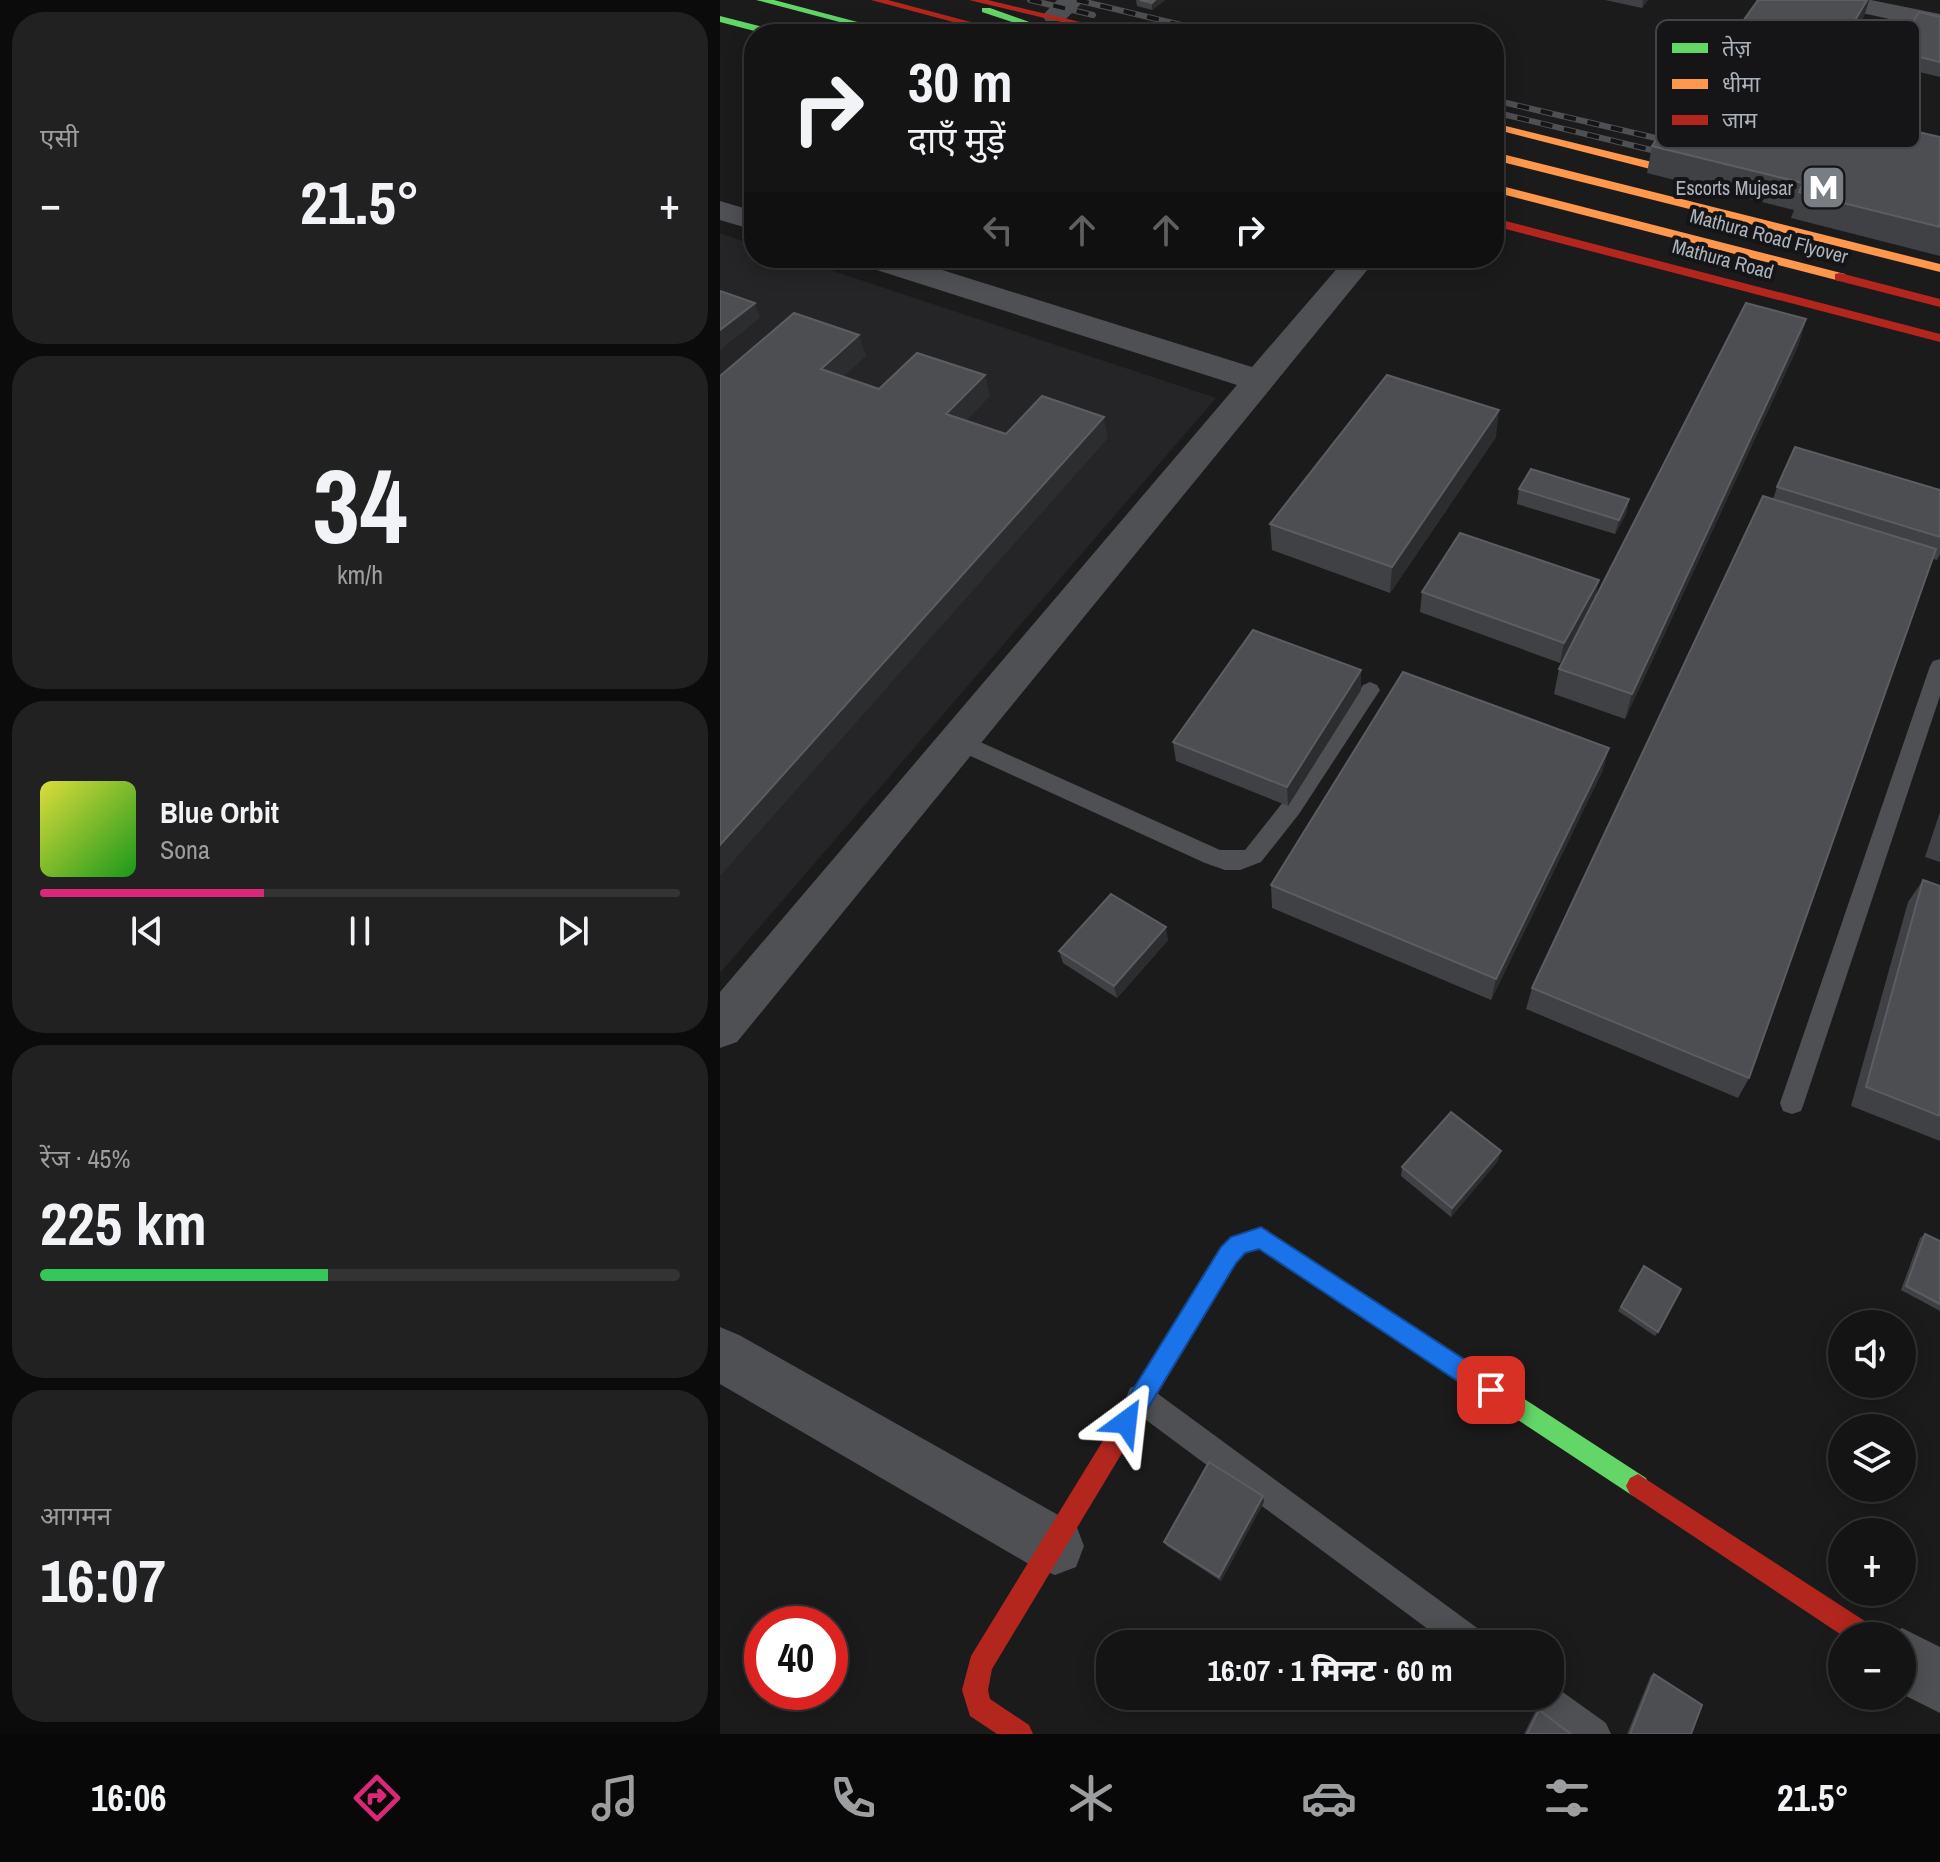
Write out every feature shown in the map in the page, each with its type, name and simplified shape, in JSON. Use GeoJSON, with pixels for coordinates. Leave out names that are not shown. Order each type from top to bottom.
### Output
{"type":"FeatureCollection","features":[{"type":"Feature","properties":{"kind":"main road"},"geometry":{"type":"LineString","coordinates":[[761,0],[858,24]]}},
{"type":"Feature","properties":{"kind":"main road"},"geometry":{"type":"LineString","coordinates":[[876,0],[971,24]]}},
{"type":"Feature","properties":{"kind":"main road"},"geometry":{"type":"LineString","coordinates":[[954,0],[1062,17]]}},
{"type":"Feature","properties":{"kind":"main road"},"geometry":{"type":"LineString","coordinates":[[974,0],[1088,24]]}},
{"type":"Feature","properties":{"kind":"main road"},"geometry":{"type":"LineString","coordinates":[[720,19],[744,25]]}},
{"type":"Feature","properties":{"kind":"main road"},"geometry":{"type":"LineString","coordinates":[[1504,128],[1725,183]]}},
{"type":"Feature","properties":{"kind":"main road","name":"Mathura Road Flyover"},"geometry":{"type":"LineString","coordinates":[[1504,159],[1940,268]]}},
{"type":"Feature","properties":{"kind":"main road","name":"Mathura Road Flyover"},"geometry":{"type":"LineString","coordinates":[[1504,191],[1940,303]]}},
{"type":"Feature","properties":{"kind":"main road","name":"Mathura Road"},"geometry":{"type":"LineString","coordinates":[[1504,225],[1940,338]]}},
{"type":"Feature","properties":{"kind":"main road"},"geometry":{"type":"LineString","coordinates":[[1020,1734],[979,1707],[975,1690],[980,1665],[1229,1255],[1238,1244],[1261,1237],[1844,1622]]}},
{"type":"Feature","properties":{"kind":"street"},"geometry":{"type":"LineString","coordinates":[[1834,0],[1940,22]]}},
{"type":"Feature","properties":{"kind":"street"},"geometry":{"type":"LineString","coordinates":[[904,268],[1260,381]]}},
{"type":"Feature","properties":{"kind":"street"},"geometry":{"type":"LineString","coordinates":[[720,1027],[1354,268]]}},
{"type":"Feature","properties":{"kind":"street"},"geometry":{"type":"LineString","coordinates":[[720,1354],[1055,1546]]}},
{"type":"Feature","properties":{"kind":"street"},"geometry":{"type":"LineString","coordinates":[[1916,1667],[1940,1682]]}},
{"type":"Feature","properties":{"kind":"lane"},"geometry":{"type":"LineString","coordinates":[[1792,1103],[1940,666]]}},
{"type":"Feature","properties":{"kind":"lane"},"geometry":{"type":"LineString","coordinates":[[960,742],[1213,857],[1240,861],[1253,856],[1291,808],[1370,690]]}},
{"type":"Feature","properties":{"kind":"lane"},"geometry":{"type":"LineString","coordinates":[[1140,1398],[1454,1630]]}},
{"type":"Feature","properties":{"kind":"lane"},"geometry":{"type":"LineString","coordinates":[[1562,1710],[1595,1734]]}},
{"type":"Feature","properties":{"kind":"shaded area"},"geometry":{"type":"Polygon","coordinates":[[[720,233],[744,241],[744,268],[824,268],[1216,398],[720,973],[720,233]]]}},
{"type":"Feature","properties":{"kind":"building"},"geometry":{"type":"Polygon","coordinates":[[[1758,0],[1867,0],[1855,20],[1744,20],[1758,0]]]}},
{"type":"Feature","properties":{"kind":"building"},"geometry":{"type":"Polygon","coordinates":[[[1919,12],[1940,17],[1940,62],[1920,57],[1920,20],[1914,20],[1919,12]]]}},
{"type":"Feature","properties":{"kind":"building"},"geometry":{"type":"Polygon","coordinates":[[[1920,132],[1940,137],[1940,227],[1799,192],[1803,183],[1660,148],[1920,148],[1920,132]]]}},
{"type":"Feature","properties":{"kind":"building"},"geometry":{"type":"Polygon","coordinates":[[[720,291],[755,303],[720,330],[720,291]]]}},
{"type":"Feature","properties":{"kind":"building"},"geometry":{"type":"Polygon","coordinates":[[[1746,303],[1806,319],[1632,694],[1559,669],[1746,303]]]}},
{"type":"Feature","properties":{"kind":"building"},"geometry":{"type":"Polygon","coordinates":[[[794,313],[859,335],[821,369],[879,389],[917,353],[985,375],[946,414],[1006,434],[1042,396],[1104,417],[720,845],[720,376],[794,313]]]}},
{"type":"Feature","properties":{"kind":"building"},"geometry":{"type":"Polygon","coordinates":[[[1387,375],[1499,410],[1392,567],[1270,524],[1387,375]]]}},
{"type":"Feature","properties":{"kind":"building"},"geometry":{"type":"Polygon","coordinates":[[[1795,447],[1940,490],[1940,537],[1777,487],[1795,447]]]}},
{"type":"Feature","properties":{"kind":"building"},"geometry":{"type":"Polygon","coordinates":[[[1531,469],[1629,499],[1619,520],[1519,489],[1531,469]]]}},
{"type":"Feature","properties":{"kind":"building"},"geometry":{"type":"Polygon","coordinates":[[[1763,496],[1936,549],[1749,1078],[1532,988],[1763,496]]]}},
{"type":"Feature","properties":{"kind":"building"},"geometry":{"type":"Polygon","coordinates":[[[1460,533],[1599,580],[1564,643],[1422,592],[1460,533]]]}},
{"type":"Feature","properties":{"kind":"building"},"geometry":{"type":"Polygon","coordinates":[[[1253,630],[1361,670],[1287,787],[1173,742],[1253,630]]]}},
{"type":"Feature","properties":{"kind":"building"},"geometry":{"type":"Polygon","coordinates":[[[1403,672],[1609,748],[1496,979],[1271,885],[1403,672]]]}},
{"type":"Feature","properties":{"kind":"building"},"geometry":{"type":"Polygon","coordinates":[[[1923,880],[1940,886],[1940,1116],[1866,1087],[1923,880]]]}},
{"type":"Feature","properties":{"kind":"building"},"geometry":{"type":"Polygon","coordinates":[[[1111,894],[1166,927],[1114,986],[1059,951],[1111,894]]]}},
{"type":"Feature","properties":{"kind":"building"},"geometry":{"type":"Polygon","coordinates":[[[1451,1112],[1501,1151],[1452,1208],[1402,1167],[1451,1112]]]}},
{"type":"Feature","properties":{"kind":"building"},"geometry":{"type":"Polygon","coordinates":[[[1925,1234],[1940,1241],[1940,1304],[1906,1286],[1925,1234]]]}},
{"type":"Feature","properties":{"kind":"building"},"geometry":{"type":"Polygon","coordinates":[[[1644,1266],[1681,1289],[1658,1332],[1621,1307],[1644,1266]]]}},
{"type":"Feature","properties":{"kind":"building"},"geometry":{"type":"Polygon","coordinates":[[[1209,1462],[1263,1496],[1219,1577],[1164,1542],[1209,1462]]]}},
{"type":"Feature","properties":{"kind":"building"},"geometry":{"type":"Polygon","coordinates":[[[1654,1674],[1702,1705],[1691,1734],[1630,1734],[1654,1674]]]}},
{"type":"Feature","properties":{"kind":"building"},"geometry":{"type":"Polygon","coordinates":[[[1539,1710],[1571,1734],[1527,1734],[1539,1710]]]}},
{"type":"Feature","properties":{"kind":"railway"},"geometry":{"type":"LineString","coordinates":[[1030,0],[1093,15]]}},
{"type":"Feature","properties":{"kind":"railway"},"geometry":{"type":"LineString","coordinates":[[1077,0],[1177,24]]}},
{"type":"Feature","properties":{"kind":"railway"},"geometry":{"type":"LineString","coordinates":[[1504,102],[1656,138]]}},
{"type":"Feature","properties":{"kind":"railway"},"geometry":{"type":"LineString","coordinates":[[1504,114],[1672,155]]}},
{"type":"Feature","properties":{"kind":"traffic: fast"},"geometry":{"type":"LineString","coordinates":[[761,0],[858,24]]}},
{"type":"Feature","properties":{"kind":"traffic: fast"},"geometry":{"type":"LineString","coordinates":[[986,10],[1028,24]]}},
{"type":"Feature","properties":{"kind":"traffic: fast"},"geometry":{"type":"LineString","coordinates":[[720,19],[744,25]]}},
{"type":"Feature","properties":{"kind":"traffic: fast"},"geometry":{"type":"LineString","coordinates":[[1260,1237],[1638,1486]]}},
{"type":"Feature","properties":{"kind":"traffic: slow"},"geometry":{"type":"LineString","coordinates":[[1504,129],[1705,179]]}},
{"type":"Feature","properties":{"kind":"traffic: slow"},"geometry":{"type":"LineString","coordinates":[[1504,159],[1940,268]]}},
{"type":"Feature","properties":{"kind":"traffic: slow"},"geometry":{"type":"LineString","coordinates":[[1504,191],[1840,277]]}},
{"type":"Feature","properties":{"kind":"traffic: jam"},"geometry":{"type":"LineString","coordinates":[[876,0],[971,24]]}},
{"type":"Feature","properties":{"kind":"traffic: jam"},"geometry":{"type":"LineString","coordinates":[[974,0],[1081,24]]}},
{"type":"Feature","properties":{"kind":"traffic: jam"},"geometry":{"type":"LineString","coordinates":[[1504,225],[1940,338]]}},
{"type":"Feature","properties":{"kind":"traffic: jam"},"geometry":{"type":"LineString","coordinates":[[1840,277],[1940,303]]}},
{"type":"Feature","properties":{"kind":"traffic: jam"},"geometry":{"type":"LineString","coordinates":[[1020,1734],[979,1707],[975,1690],[980,1665],[1229,1255],[1238,1244],[1260,1237]]}},
{"type":"Feature","properties":{"kind":"traffic: jam"},"geometry":{"type":"LineString","coordinates":[[1638,1486],[1844,1622]]}},
{"type":"Feature","properties":{"kind":"place","name":"Escorts Mujesar"},"geometry":{"type":"Point","coordinates":[1824,188]}},
{"type":"Feature","properties":{"kind":"route"},"geometry":{"type":"LineString","coordinates":[[1126,1422],[1229,1255],[1238,1244],[1261,1237],[1491,1390]]}}]}
